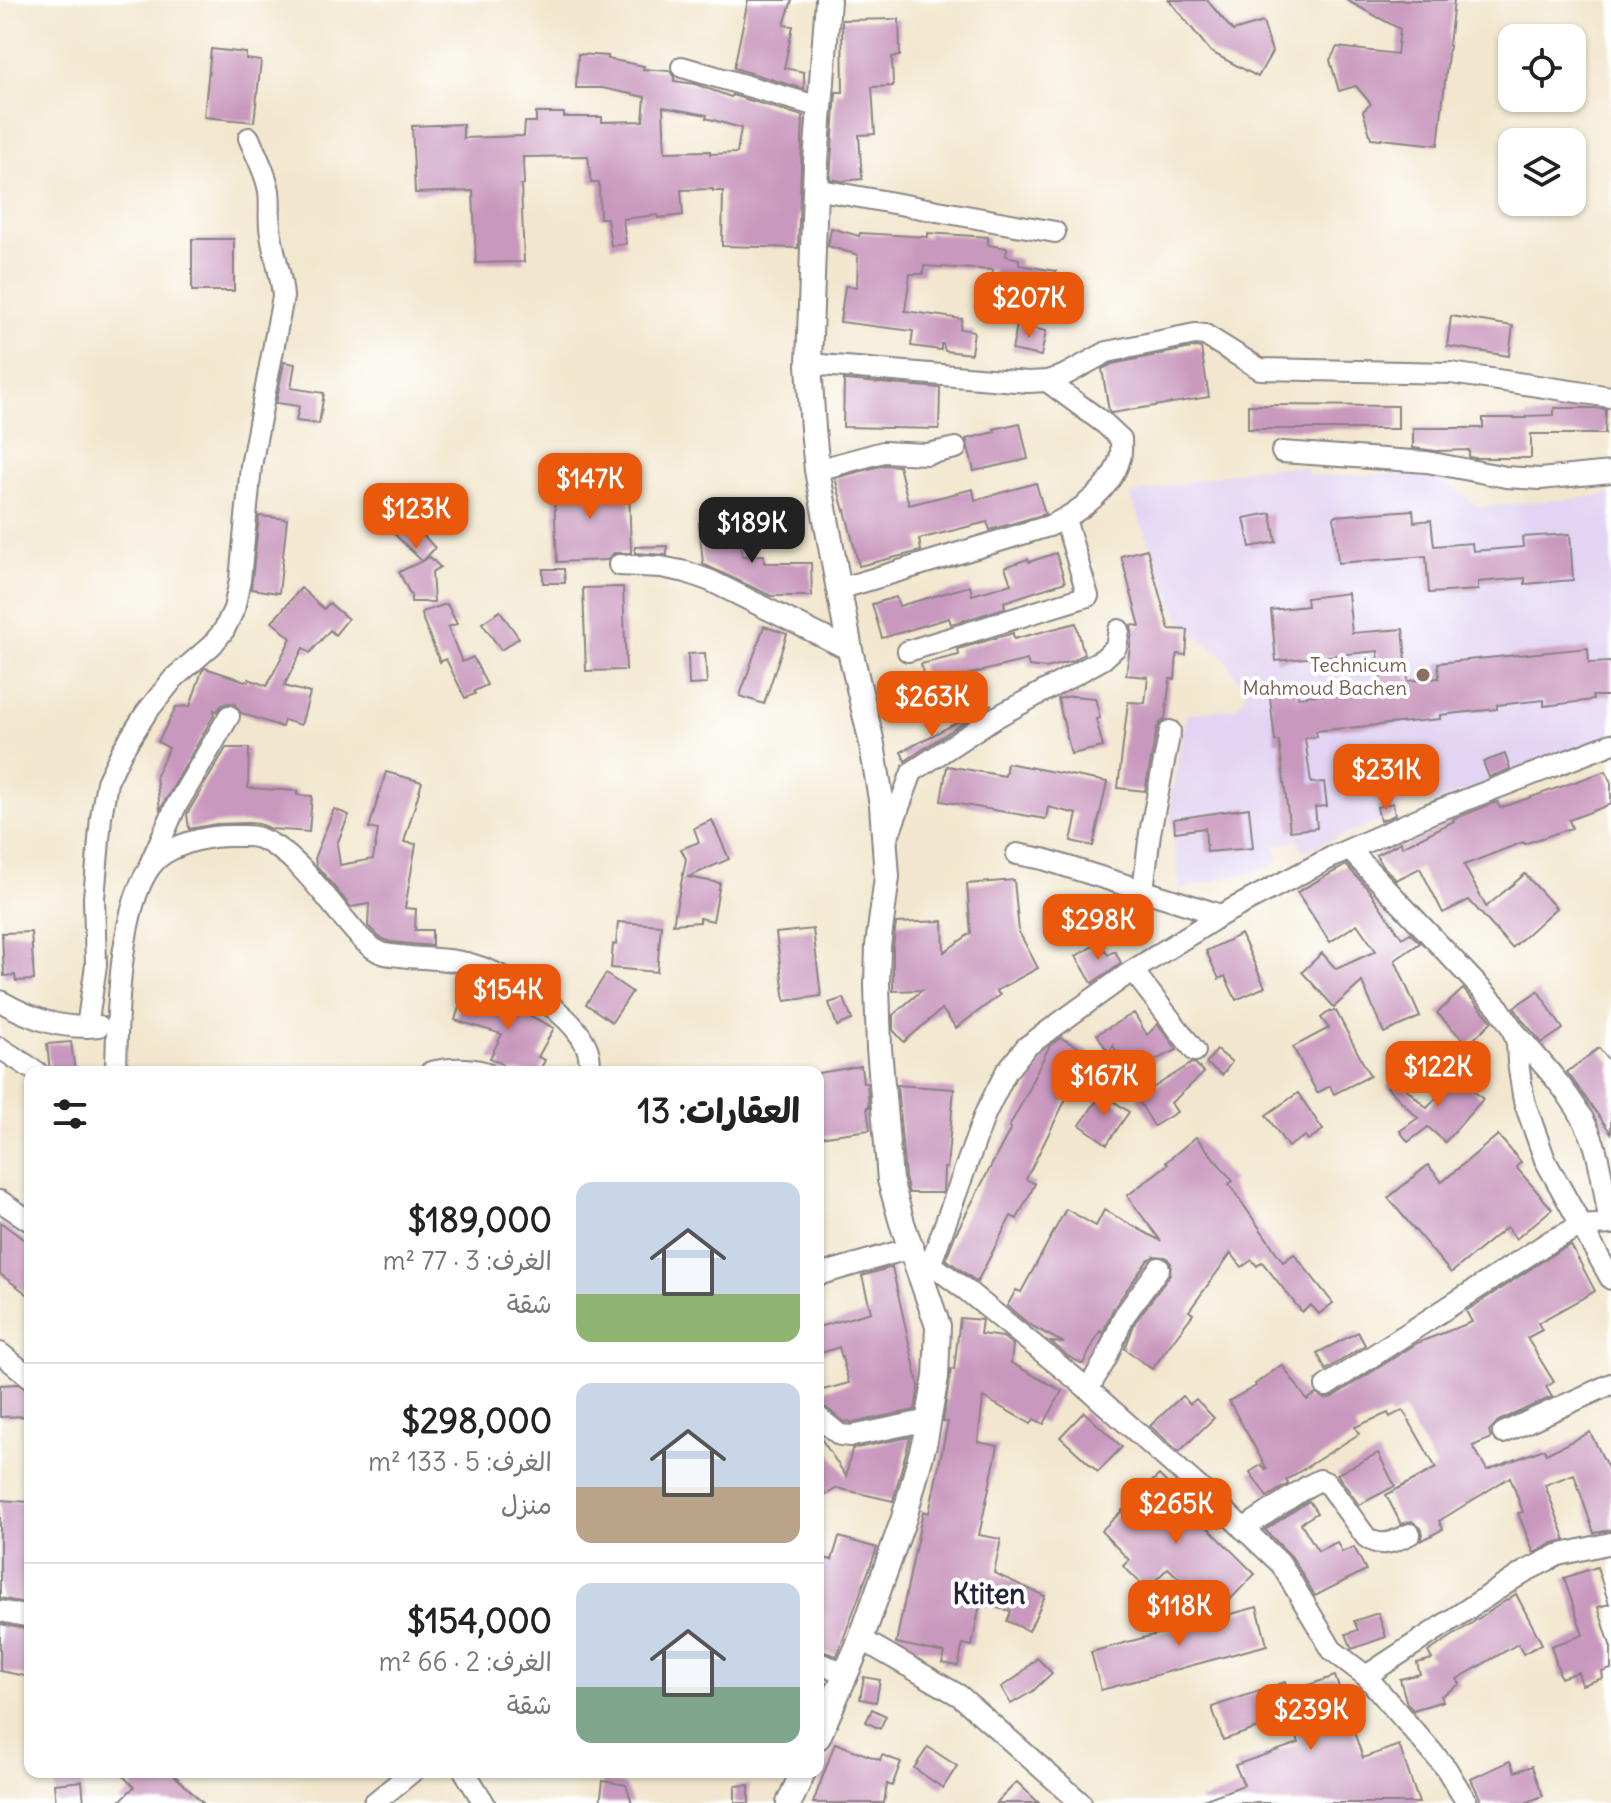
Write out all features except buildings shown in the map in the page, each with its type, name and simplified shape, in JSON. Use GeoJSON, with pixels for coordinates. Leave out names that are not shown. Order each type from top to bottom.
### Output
{"type":"FeatureCollection","features":[{"type":"Feature","properties":{"kind":"street"},"geometry":{"type":"LineString","coordinates":[[824,1723],[861,1639],[904,1518],[929,1420],[936,1377],[938,1326],[927,1273],[911,1248],[890,1180],[879,1048],[878,959],[887,877],[882,805],[817,470],[809,364],[815,189],[828,0]]}},
{"type":"Feature","properties":{"kind":"street"},"geometry":{"type":"LineString","coordinates":[[682,67],[820,107]]}},
{"type":"Feature","properties":{"kind":"street"},"geometry":{"type":"LineString","coordinates":[[87,1027],[96,965],[94,898],[107,782],[146,713],[174,678],[212,645],[224,630],[234,609],[240,580],[251,466],[283,297],[269,227],[269,193],[249,138]]}},
{"type":"Feature","properties":{"kind":"street"},"geometry":{"type":"LineString","coordinates":[[815,189],[1055,232]]}},
{"type":"Feature","properties":{"kind":"street"},"geometry":{"type":"LineString","coordinates":[[809,364],[1047,381],[1063,376],[1107,352],[1195,334],[1205,335],[1260,369],[1451,373],[1611,397]]}},
{"type":"Feature","properties":{"kind":"street"},"geometry":{"type":"LineString","coordinates":[[839,589],[1049,526],[1065,519],[1090,500],[1111,478],[1121,456],[1121,439],[1047,381]]}},
{"type":"Feature","properties":{"kind":"street"},"geometry":{"type":"LineString","coordinates":[[817,470],[883,452],[927,454],[956,448]]}},
{"type":"Feature","properties":{"kind":"street"},"geometry":{"type":"LineString","coordinates":[[1282,452],[1427,462],[1506,477],[1540,479],[1611,472]]}},
{"type":"Feature","properties":{"kind":"street"},"geometry":{"type":"LineString","coordinates":[[908,651],[1088,596],[1065,519]]}},
{"type":"Feature","properties":{"kind":"street"},"geometry":{"type":"LineString","coordinates":[[619,565],[661,567],[711,581],[850,650]]}},
{"type":"Feature","properties":{"kind":"street"},"geometry":{"type":"LineString","coordinates":[[885,846],[912,772],[991,720],[1103,659],[1116,647],[1119,630]]}},
{"type":"Feature","properties":{"kind":"street"},"geometry":{"type":"LineString","coordinates":[[116,1066],[123,951],[133,906],[175,808],[229,716]]}},
{"type":"Feature","properties":{"kind":"street"},"geometry":{"type":"LineString","coordinates":[[1143,890],[1150,833],[1170,731]]}},
{"type":"Feature","properties":{"kind":"street"},"geometry":{"type":"LineString","coordinates":[[927,1273],[985,1114],[1006,1072],[1026,1047],[1133,971],[1221,915],[1429,814],[1611,744]]}},
{"type":"Feature","properties":{"kind":"street"},"geometry":{"type":"LineString","coordinates":[[145,876],[162,855],[185,843],[224,836],[256,836],[281,848],[362,940],[383,953],[466,963],[503,975],[532,992],[568,1021],[585,1043],[590,1066]]}},
{"type":"Feature","properties":{"kind":"street"},"geometry":{"type":"LineString","coordinates":[[1326,1386],[1552,1240],[1581,1226],[1611,1224],[1595,1145],[1582,1116],[1499,1008],[1350,850]]}},
{"type":"Feature","properties":{"kind":"street"},"geometry":{"type":"LineString","coordinates":[[1017,854],[1043,859],[1221,915]]}},
{"type":"Feature","properties":{"kind":"street"},"geometry":{"type":"LineString","coordinates":[[1133,971],[1195,1051]]}},
{"type":"Feature","properties":{"kind":"street"},"geometry":{"type":"LineString","coordinates":[[0,1001],[44,1022],[67,1027],[117,1024]]}},
{"type":"Feature","properties":{"kind":"street"},"geometry":{"type":"LineString","coordinates":[[1512,1028],[1517,1043],[1524,1101],[1545,1160],[1611,1279]]}},
{"type":"Feature","properties":{"kind":"street"},"geometry":{"type":"LineString","coordinates":[[0,1048],[28,1066]]}},
{"type":"Feature","properties":{"kind":"street"},"geometry":{"type":"LineString","coordinates":[[0,1201],[24,1217]]}},
{"type":"Feature","properties":{"kind":"street"},"geometry":{"type":"LineString","coordinates":[[824,1273],[911,1248]]}},
{"type":"Feature","properties":{"kind":"street"},"geometry":{"type":"LineString","coordinates":[[1088,1389],[1106,1359],[1124,1316],[1159,1268]]}},
{"type":"Feature","properties":{"kind":"street"},"geometry":{"type":"LineString","coordinates":[[927,1273],[966,1290],[1088,1389],[1281,1564],[1332,1650],[1366,1676],[1446,1768],[1467,1803]]}},
{"type":"Feature","properties":{"kind":"street"},"geometry":{"type":"LineString","coordinates":[[0,1353],[24,1372]]}},
{"type":"Feature","properties":{"kind":"street"},"geometry":{"type":"LineString","coordinates":[[1503,1433],[1611,1384]]}},
{"type":"Feature","properties":{"kind":"street"},"geometry":{"type":"LineString","coordinates":[[824,1422],[840,1435],[852,1436],[929,1420]]}},
{"type":"Feature","properties":{"kind":"street"},"geometry":{"type":"LineString","coordinates":[[1243,1529],[1320,1480],[1327,1483],[1372,1542],[1389,1543],[1410,1534]]}},
{"type":"Feature","properties":{"kind":"street"},"geometry":{"type":"LineString","coordinates":[[1366,1676],[1524,1572],[1558,1555],[1611,1543]]}},
{"type":"Feature","properties":{"kind":"street"},"geometry":{"type":"LineString","coordinates":[[0,1611],[24,1616]]}},
{"type":"Feature","properties":{"kind":"street"},"geometry":{"type":"LineString","coordinates":[[861,1639],[960,1696],[1081,1803]]}},
{"type":"Feature","properties":{"kind":"street"},"geometry":{"type":"LineString","coordinates":[[824,1665],[846,1673]]}},
{"type":"Feature","properties":{"kind":"street"},"geometry":{"type":"LineString","coordinates":[[374,1803],[405,1778]]}},
{"type":"Feature","properties":{"kind":"street"},"geometry":{"type":"LineString","coordinates":[[469,1778],[484,1803]]}},
{"type":"Feature","properties":{"kind":"street"},"geometry":{"type":"LineString","coordinates":[[789,1803],[800,1778]]}},
{"type":"Feature","properties":{"kind":"shaded area","name":"Technicum Mahmoud Bachen"},"geometry":{"type":"Polygon","coordinates":[[[1306,467],[1309,476],[1433,473],[1479,507],[1611,495],[1611,734],[1433,804],[1425,799],[1398,805],[1398,814],[1303,851],[1298,841],[1276,845],[1279,859],[1271,867],[1180,890],[1171,828],[1171,797],[1187,714],[1237,707],[1246,693],[1224,657],[1179,618],[1130,495],[1253,468],[1306,467]]]}},
{"type":"Feature","properties":{"kind":"place","name":"Technicum Mahmoud Bachen"},"geometry":{"type":"Point","coordinates":[1423,675]}},
{"type":"Feature","properties":{"kind":"district","name":"Ktiten"},"geometry":{"type":"Point","coordinates":[989,1594]}}]}
